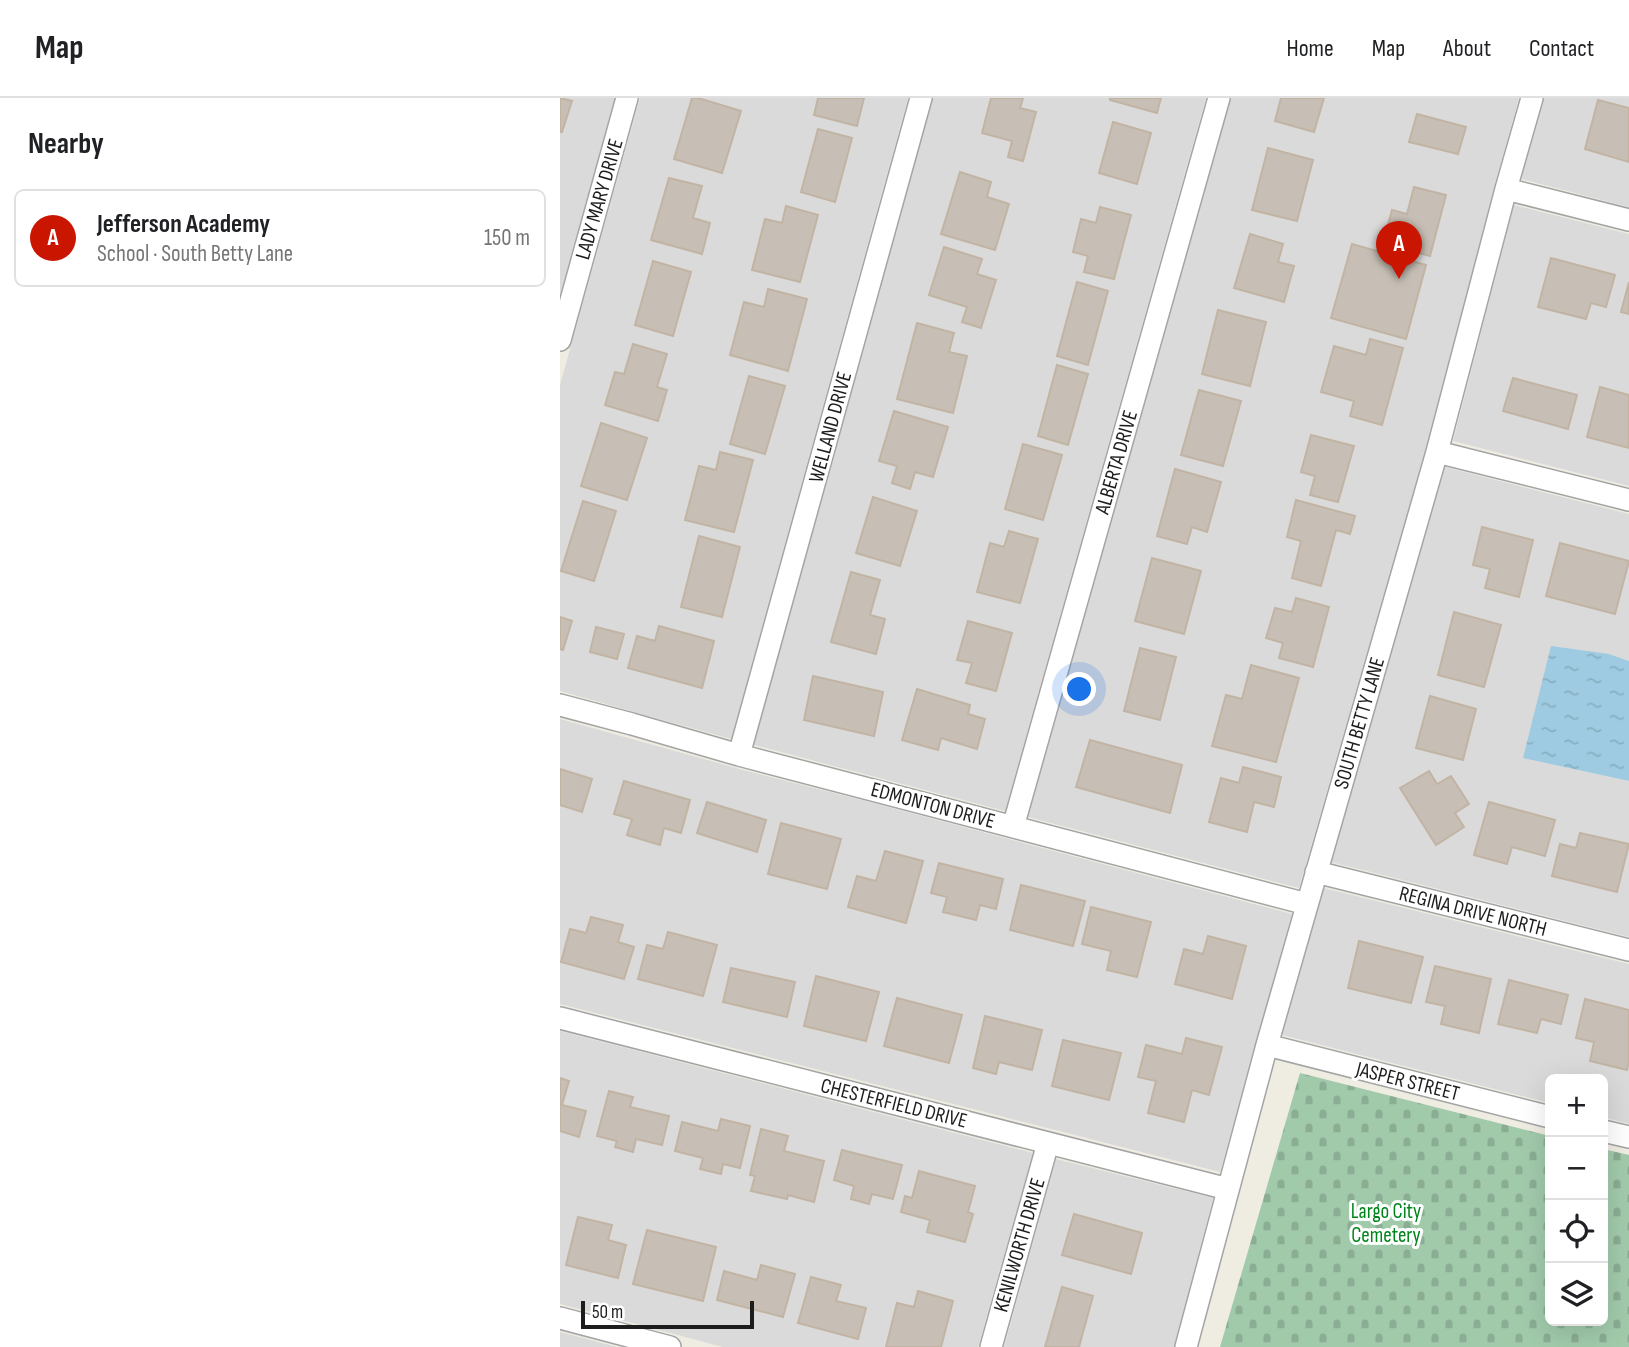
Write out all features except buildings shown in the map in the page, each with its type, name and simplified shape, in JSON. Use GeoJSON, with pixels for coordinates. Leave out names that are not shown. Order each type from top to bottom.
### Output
{"type":"FeatureCollection","features":[{"type":"Feature","properties":{"kind":"street","name":"LADY MARY DRIVE"},"geometry":{"type":"LineString","coordinates":[[560,340],[627,98]]}},
{"type":"Feature","properties":{"kind":"street","name":"WELLAND DRIVE"},"geometry":{"type":"LineString","coordinates":[[739,755],[921,98]]}},
{"type":"Feature","properties":{"kind":"street","name":"ALBERTA DRIVE"},"geometry":{"type":"LineString","coordinates":[[1013,827],[1219,98]]}},
{"type":"Feature","properties":{"kind":"street","name":"SOUTH BETTY LANE"},"geometry":{"type":"LineString","coordinates":[[1186,1347],[1267,1045],[1437,452],[1532,98]]}},
{"type":"Feature","properties":{"kind":"street"},"geometry":{"type":"LineString","coordinates":[[1506,189],[1629,220]]}},
{"type":"Feature","properties":{"kind":"street"},"geometry":{"type":"LineString","coordinates":[[1437,452],[1629,500]]}},
{"type":"Feature","properties":{"kind":"street","name":"EDMONTON DRIVE"},"geometry":{"type":"LineString","coordinates":[[560,705],[739,755],[1307,904]]}},
{"type":"Feature","properties":{"kind":"street","name":"REGINA DRIVE NORTH"},"geometry":{"type":"LineString","coordinates":[[1316,872],[1629,950]]}},
{"type":"Feature","properties":{"kind":"street","name":"CHESTERFIELD DRIVE"},"geometry":{"type":"LineString","coordinates":[[560,1017],[1228,1189]]}},
{"type":"Feature","properties":{"kind":"street","name":"JASPER STREET"},"geometry":{"type":"LineString","coordinates":[[1267,1045],[1545,1116]]}},
{"type":"Feature","properties":{"kind":"street"},"geometry":{"type":"LineString","coordinates":[[1608,1131],[1629,1137]]}},
{"type":"Feature","properties":{"kind":"street","name":"KENILWORTH DRIVE"},"geometry":{"type":"LineString","coordinates":[[991,1347],[1048,1143]]}},
{"type":"Feature","properties":{"kind":"street"},"geometry":{"type":"LineString","coordinates":[[560,1318],[670,1347]]}},
{"type":"Feature","properties":{"kind":"shaded area"},"geometry":{"type":"Polygon","coordinates":[[[560,98],[615,98],[560,295],[560,98]]]}},
{"type":"Feature","properties":{"kind":"shaded area"},"geometry":{"type":"Polygon","coordinates":[[[640,98],[908,98],[731,739],[560,691],[560,385],[640,98]]]}},
{"type":"Feature","properties":{"kind":"shaded area"},"geometry":{"type":"Polygon","coordinates":[[[933,98],[1206,98],[1005,811],[754,745],[933,98]]]}},
{"type":"Feature","properties":{"kind":"shaded area"},"geometry":{"type":"Polygon","coordinates":[[[1231,98],[1519,98],[1426,449],[1299,888],[1028,817],[1231,98]]]}},
{"type":"Feature","properties":{"kind":"shaded area"},"geometry":{"type":"Polygon","coordinates":[[[1544,98],[1629,98],[1629,207],[1521,179],[1544,98]]]}},
{"type":"Feature","properties":{"kind":"shaded area"},"geometry":{"type":"Polygon","coordinates":[[[1514,205],[1629,234],[1629,486],[1453,441],[1514,205]]]}},
{"type":"Feature","properties":{"kind":"shaded area"},"geometry":{"type":"Polygon","coordinates":[[[1445,467],[1629,514],[1629,661],[1609,654],[1523,757],[1629,781],[1629,937],[1331,862],[1445,467]]]}},
{"type":"Feature","properties":{"kind":"shaded area"},"geometry":{"type":"Polygon","coordinates":[[[560,719],[747,771],[1292,914],[1220,1172],[560,1004],[560,719]]]}},
{"type":"Feature","properties":{"kind":"shaded area"},"geometry":{"type":"Polygon","coordinates":[[[1324,888],[1629,964],[1629,1124],[1608,1118],[1608,1074],[1545,1074],[1545,1102],[1282,1035],[1324,888]]]}},
{"type":"Feature","properties":{"kind":"shaded area"},"geometry":{"type":"Polygon","coordinates":[[[560,1031],[1033,1153],[978,1347],[723,1347],[560,1304],[560,1031]]]}},
{"type":"Feature","properties":{"kind":"shaded area"},"geometry":{"type":"Polygon","coordinates":[[[1056,1159],[1213,1198],[1174,1347],[1004,1347],[1056,1159]]]}},
{"type":"Feature","properties":{"kind":"shaded area"},"geometry":{"type":"Polygon","coordinates":[[[560,1332],[617,1347],[560,1347],[560,1332]]]}},
{"type":"Feature","properties":{"kind":"green space","name":"Largo City Cemetery"},"geometry":{"type":"Polygon","coordinates":[[[1300,1073],[1545,1135],[1545,1326],[1608,1326],[1608,1150],[1629,1155],[1629,1347],[1220,1347],[1300,1073]]]}},
{"type":"Feature","properties":{"kind":"water"},"geometry":{"type":"Polygon","coordinates":[[[1551,646],[1609,654],[1629,661],[1629,781],[1523,758],[1551,646]]]}},
{"type":"Feature","properties":{"kind":"place","name":"Jefferson Academy"},"geometry":{"type":"Point","coordinates":[1399,279]}}]}
